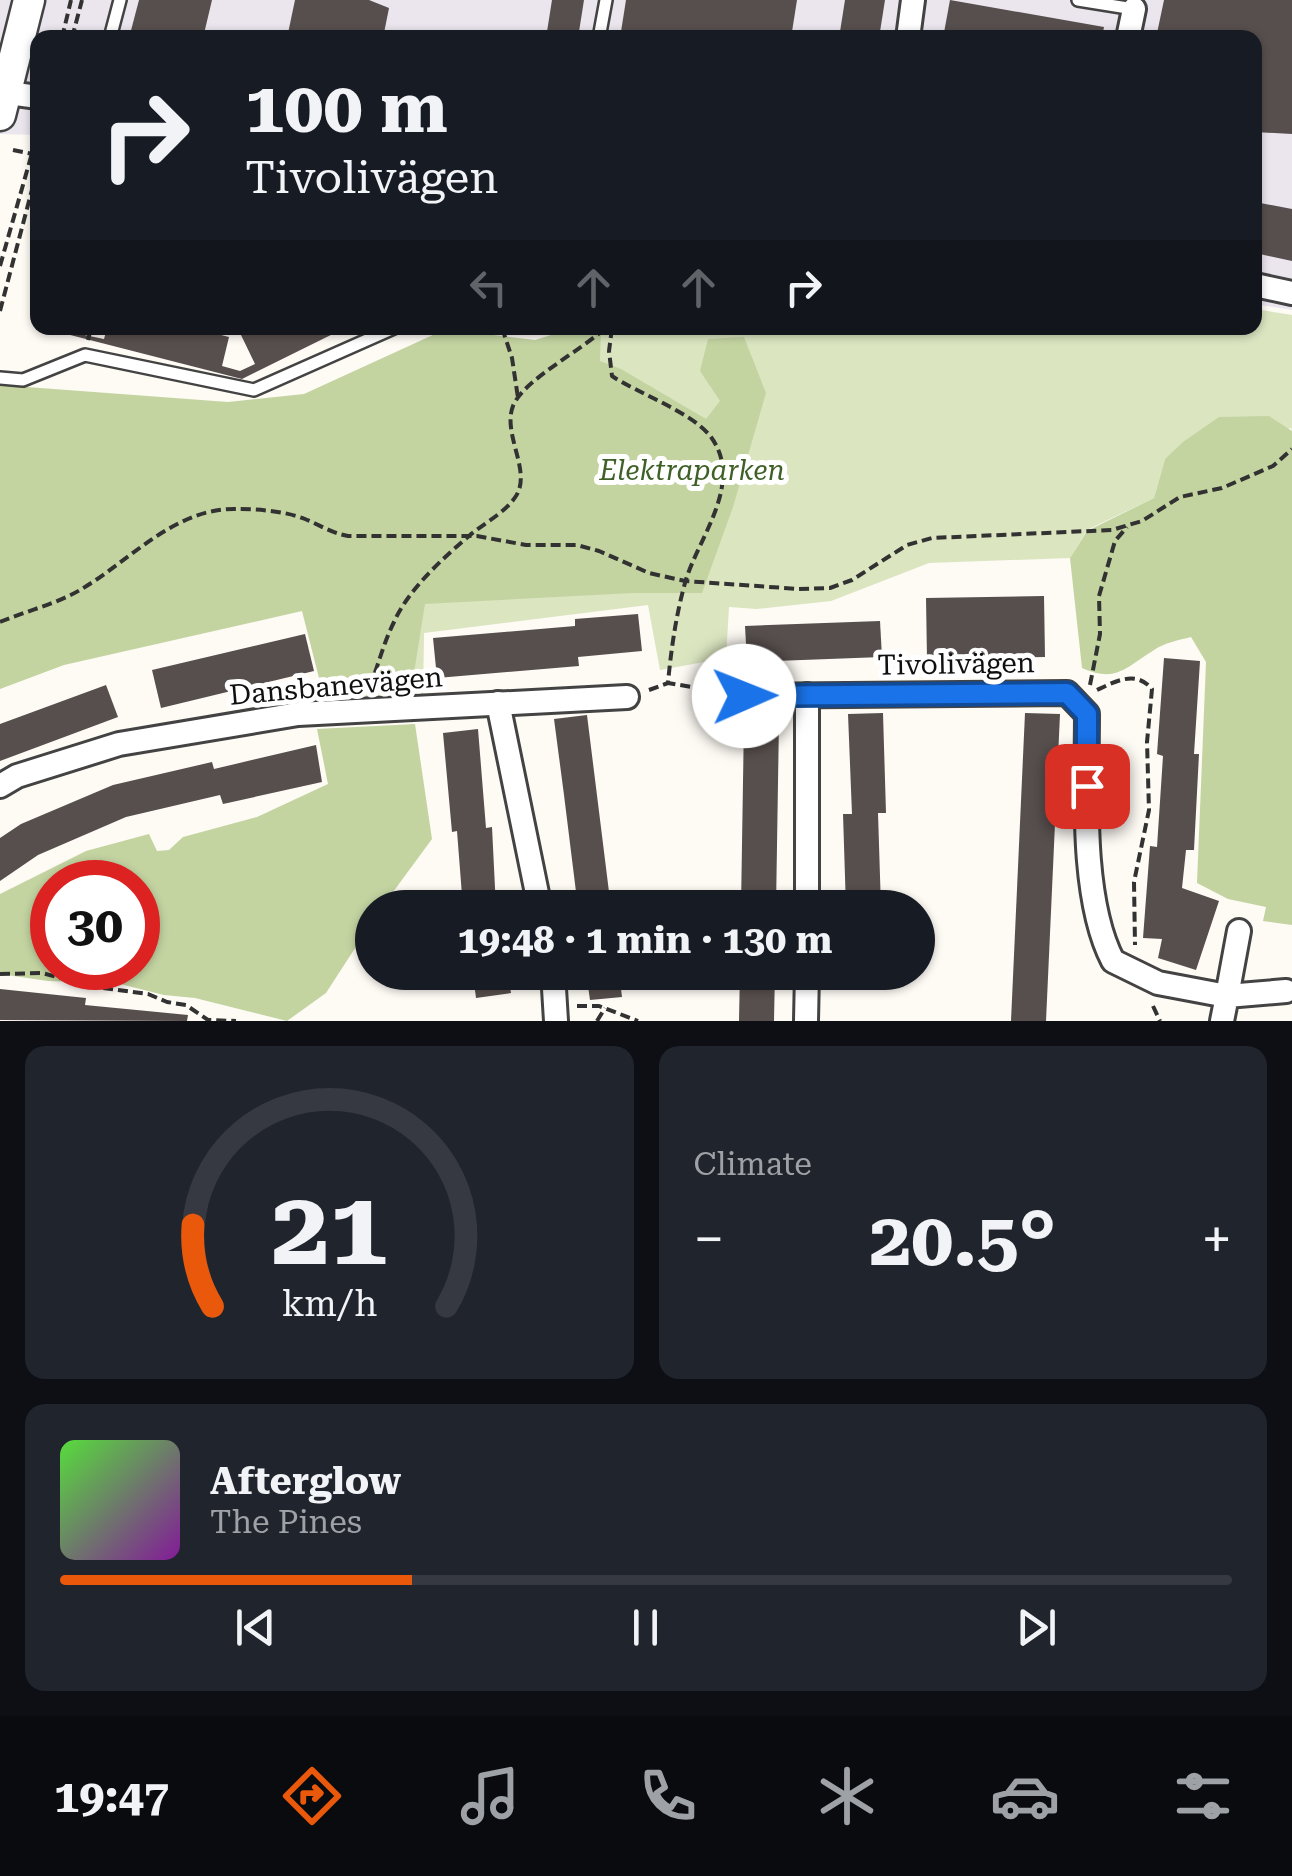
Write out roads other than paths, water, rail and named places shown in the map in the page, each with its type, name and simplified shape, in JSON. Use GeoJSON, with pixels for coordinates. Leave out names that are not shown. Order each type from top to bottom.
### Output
{"type":"FeatureCollection","features":[{"type":"Feature","properties":{"kind":"street"},"geometry":{"type":"LineString","coordinates":[[29,0],[2,100],[30,98]]}},
{"type":"Feature","properties":{"kind":"street"},"geometry":{"type":"LineString","coordinates":[[909,30],[913,0]]}},
{"type":"Feature","properties":{"kind":"street"},"geometry":{"type":"LineString","coordinates":[[1130,30],[1134,9]]}},
{"type":"Feature","properties":{"kind":"street"},"geometry":{"type":"LineString","coordinates":[[1262,286],[1288,290]]}},
{"type":"Feature","properties":{"kind":"street","name":"Tivolivägen"},"geometry":{"type":"LineString","coordinates":[[744,696],[1067,693],[1087,714],[1095,921],[1112,961],[1158,982],[1227,996]]}},
{"type":"Feature","properties":{"kind":"street"},"geometry":{"type":"LineString","coordinates":[[806,890],[807,695]]}},
{"type":"Feature","properties":{"kind":"street","name":"Dansbanevägen"},"geometry":{"type":"LineString","coordinates":[[0,786],[17,776],[119,744],[298,714],[627,697]]}},
{"type":"Feature","properties":{"kind":"street"},"geometry":{"type":"LineString","coordinates":[[498,703],[536,890]]}},
{"type":"Feature","properties":{"kind":"street"},"geometry":{"type":"LineString","coordinates":[[1222,1021],[1240,932]]}},
{"type":"Feature","properties":{"kind":"street"},"geometry":{"type":"LineString","coordinates":[[806,990],[806,1021]]}},
{"type":"Feature","properties":{"kind":"street"},"geometry":{"type":"LineString","coordinates":[[1227,996],[1290,990]]}},
{"type":"Feature","properties":{"kind":"lane"},"geometry":{"type":"LineString","coordinates":[[112,30],[120,0]]}},
{"type":"Feature","properties":{"kind":"lane"},"geometry":{"type":"LineString","coordinates":[[601,30],[606,0]]}},
{"type":"Feature","properties":{"kind":"lane"},"geometry":{"type":"LineString","coordinates":[[1078,0],[1134,9]]}},
{"type":"Feature","properties":{"kind":"lane"},"geometry":{"type":"LineString","coordinates":[[0,378],[23,380],[84,355],[254,390],[378,335]]}},
{"type":"Feature","properties":{"kind":"park label","name":"Elektraparken"},"geometry":{"type":"Point","coordinates":[692,470]}}]}
